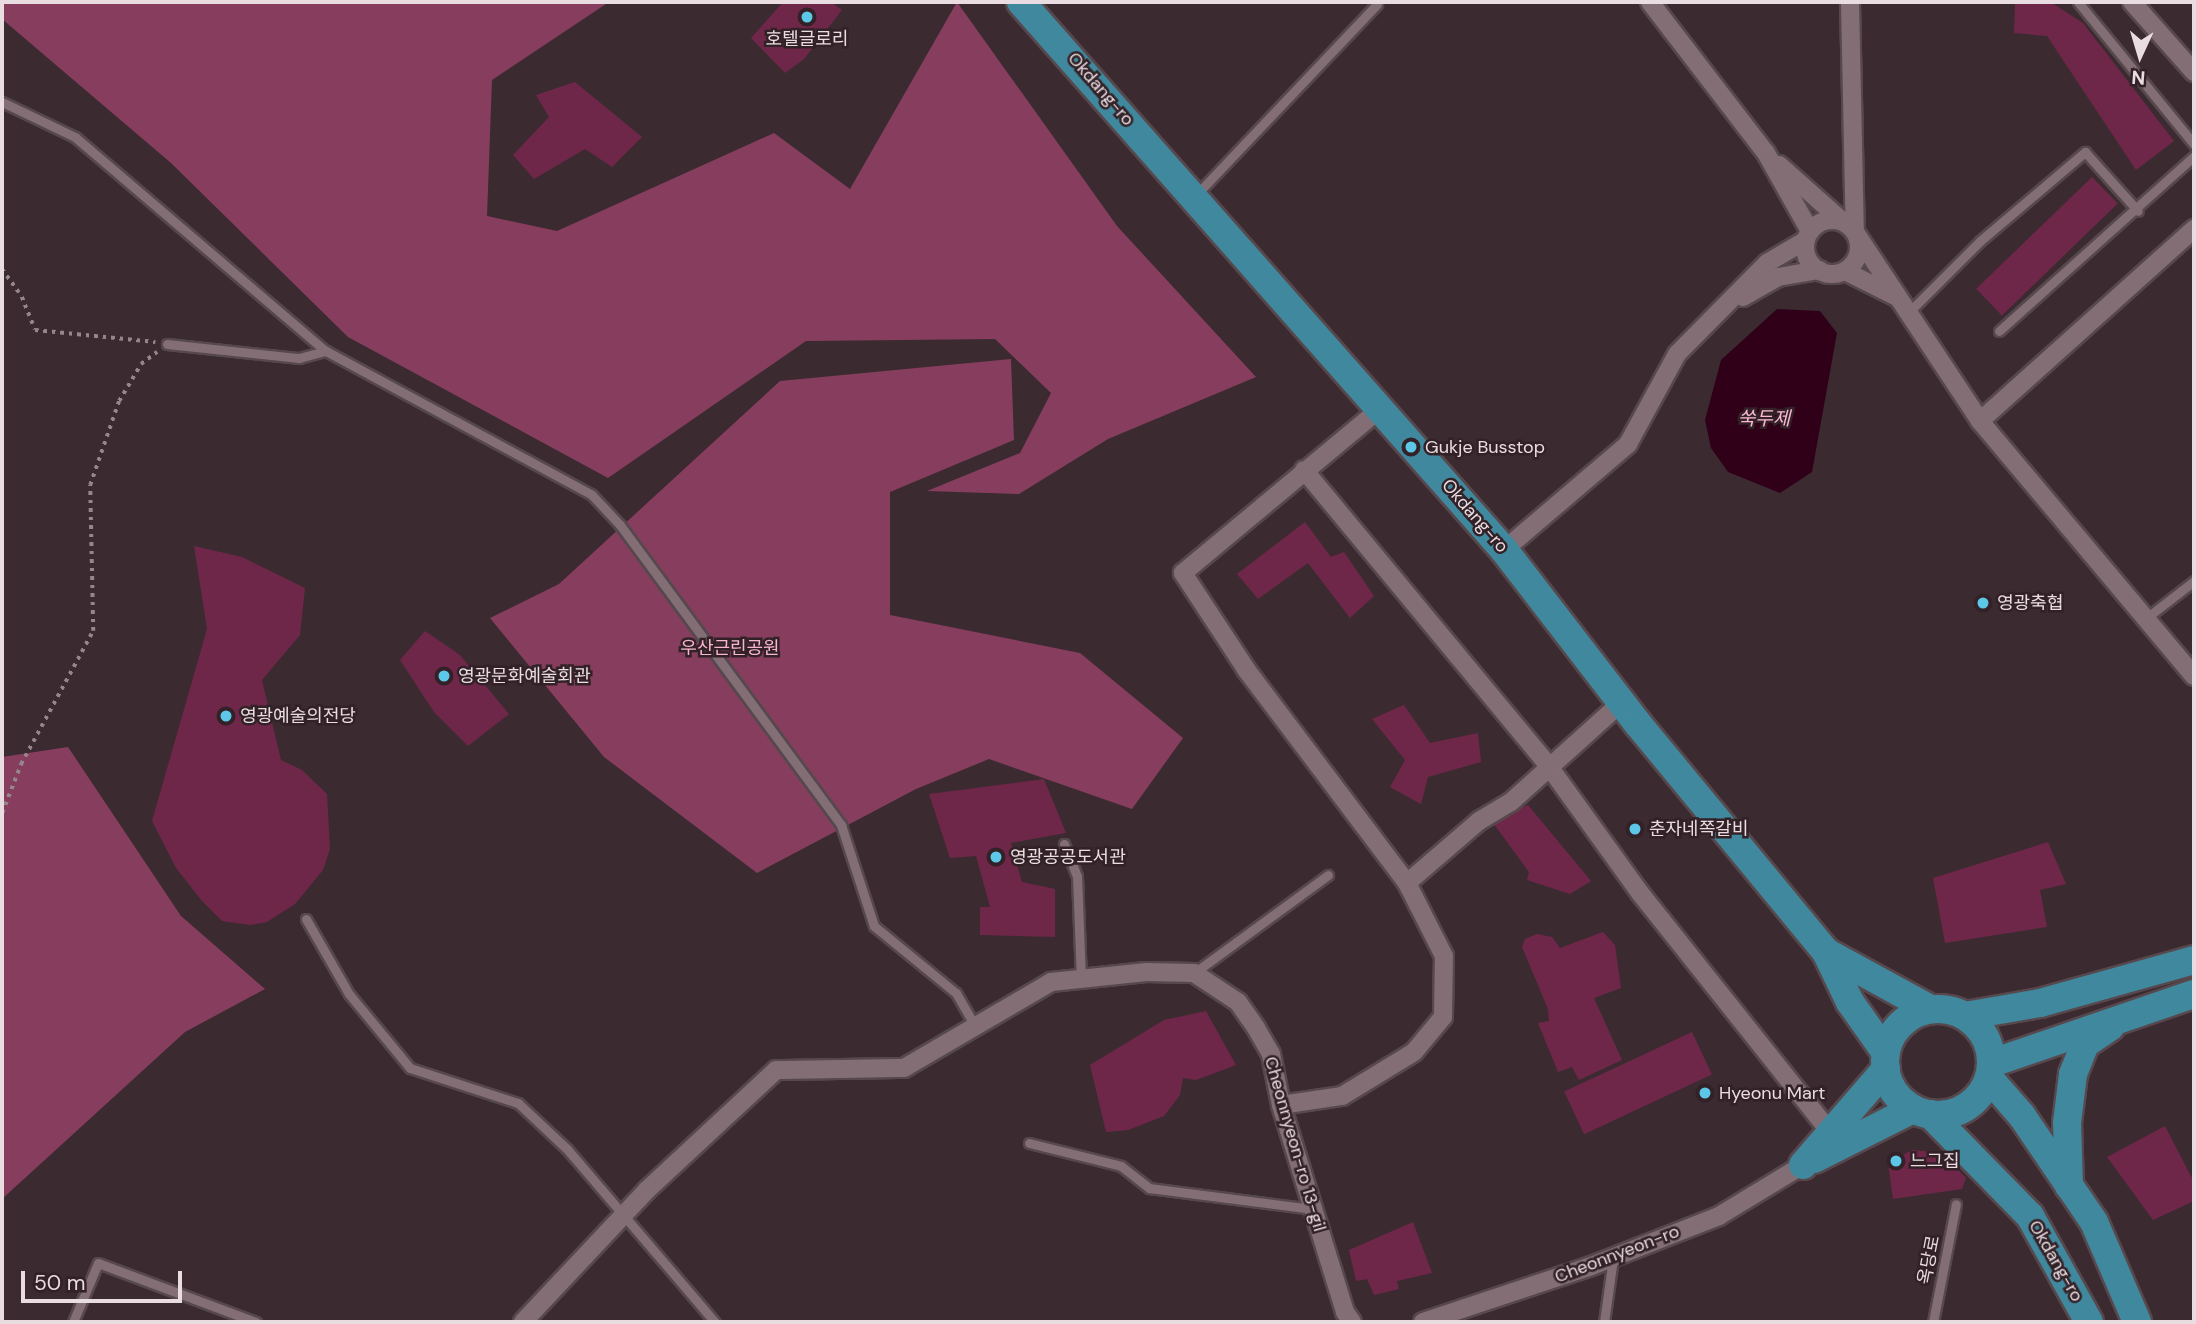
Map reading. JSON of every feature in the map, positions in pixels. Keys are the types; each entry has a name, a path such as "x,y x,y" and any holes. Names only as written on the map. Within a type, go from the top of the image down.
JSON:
{"main road":[{"name":"Okdang-ro","path":"1021,2 1195,196 1504,550 1622,702 1826,951 1850,1002 1886,1061 1900,1099 1922,1111 2030,1216 2089,1322"},
{"path":"1826,951 1930,1009 1965,1016 2040,1003 2194,960"},
{"path":"1803,1165 1922,1111 1959,1111 1972,1102 1990,1070 2194,993"},
{"path":"1803,1165 1886,1061 1901,1024 1930,1009"},
{"path":"1965,1016 1985,1036 1990,1070 2094,1222 2137,1322"},
{"path":"2069,1186 2067,1123 2073,1074 2085,1044 2124,1018"}],"street":[{"path":"1650,2 1766,153 1808,236 1807,257 1819,270"},
{"path":"1845,271 1859,249 1849,227 1850,2"},
{"path":"2132,2 2194,72"},
{"path":"1766,153 1849,227 1908,307 1980,421 2194,676"},
{"path":"1504,550 1628,444 1677,354 1767,263 1808,236 1824,221 1849,227"},
{"path":"1980,421 2194,229"},
{"path":"1724,307 1779,277 1819,270 1845,271 1908,307"},
{"path":"1281,1105 1342,1096 1414,1052 1443,1017 1444,956 1407,883 1247,669 1182,573 1380,409"},
{"path":"1304,470 1548,765 1640,893 1830,1133"},
{"path":"1407,883 1479,821 1511,802 1548,765 1622,702"},
{"path":"523,1322 626,1217 647,1190 776,1070 904,1068 1051,982 1194,973"},
{"name":"Cheonnyeon-ro 13-gil","path":"1194,973 1238,1002 1271,1055 1281,1105 1345,1312 1352,1322"},
{"name":"Cheonnyeon-ro","path":"1423,1322 1613,1258 1719,1216 1803,1165"}],"lane":[{"path":"2078,2 2194,144"},
{"path":"1195,196 1377,4"},
{"path":"2,103 75,138 326,351 547,469 601,505 841,825 874,926 956,993 975,1026"},
{"path":"1908,307 1980,241 2085,152 2138,211"},
{"path":"1999,331 2138,211 2194,156"},
{"path":"167,344 299,358 326,351"},
{"path":"2145,619 2194,581"},
{"path":"1064,844 1077,876 1081,979"},
{"path":"1194,973 1328,875"},
{"path":"306,919 349,994 410,1068 518,1103 568,1149 715,1322"},
{"path":"1029,1143 1121,1166 1149,1188 1314,1209"},
{"name":"옥당로","path":"1933,1322 1956,1203"},
{"path":"1604,1322 1613,1258"},
{"path":"73,1322 98,1263 256,1322"}],"path":[{"path":"2,269 22,297 35,330 167,344"},
{"path":"2,813 21,764 93,631 90,485 119,401 141,364 167,344"}],"green space":[{"path":"2,2 609,2 492,80 487,216 557,231 774,133 850,189 957,2 1117,226 1256,377 1108,439 1019,494 927,491 1020,453 1051,393 995,339 806,341 608,478 348,337 171,163 2,19"},
{"name":"우산근린공원","path":"1011,359 1014,440 890,492 890,615 1080,653 1183,738 1132,809 989,759 916,789 757,873 604,757 490,618 559,584 780,381"},
{"path":"68,747 181,916 265,989 185,1032 2,1199 2,757"}],"water":[{"name":"쑥두제","path":"1777,309 1820,311 1837,333 1812,472 1780,493 1728,472 1711,448 1705,420 1721,360"}],"building":[{"path":"783,2 831,2 842,10 804,59 785,73 751,38"},
{"path":"2015,2 2052,3 2083,23 2174,141 2136,170 2047,36 2014,33"},
{"path":"575,82 642,137 612,167 585,149 534,179 513,155 549,117 536,95"},
{"path":"2092,177 2118,204 2002,315 1976,289"},
{"path":"1305,522 1331,557 1344,552 1374,596 1350,618 1308,563 1258,599 1237,574"},
{"name":"영광예술의전당","path":"194,546 242,557 305,588 300,635 262,680 281,760 302,770 327,794 330,849 323,870 295,904 267,922 250,925 222,921 202,901 176,868 152,821 207,629"},
{"name":"영광문화예술회관","path":"425,631 460,655 509,714 468,746 434,712 400,660"},
{"path":"1404,705 1430,743 1478,733 1481,762 1428,777 1421,804 1390,787 1405,760 1372,719"},
{"name":"영광공공도서관","path":"1044,779 1066,833 1011,843 1022,882 1055,889 1055,937 980,935 980,907 990,907 976,856 950,858 929,794"},
{"path":"1528,805 1591,881 1570,894 1527,880 1529,872 1491,820"},
{"path":"2048,842 2066,884 2040,890 2047,927 1945,943 1933,878"},
{"path":"1603,932 1615,945 1621,988 1594,998 1622,1060 1579,1080 1572,1067 1558,1072 1538,1023 1549,1021 1548,1009 1522,947 1525,939 1537,934 1552,937 1560,948"},
{"path":"1206,1011 1236,1065 1196,1080 1183,1078 1180,1095 1164,1116 1128,1130 1106,1132 1090,1065 1164,1020"},
{"path":"1692,1032 1712,1075 1584,1134 1564,1092"},
{"path":"2165,1126 2194,1182 2194,1201 2153,1220 2107,1157"},
{"path":"1912,1150 1942,1153 1966,1178 1962,1189 1893,1199 1888,1163"},
{"path":"1413,1222 1432,1273 1397,1281 1399,1289 1374,1295 1367,1279 1356,1281 1349,1250"}],"place":[{"name":"호텔글로리","path":"807,17"},
{"name":"Gukje Busstop","path":"1411,447"},
{"name":"영광축협","path":"1983,603"},
{"name":"영광문화예술회관","path":"444,676"},
{"name":"영광예술의전당","path":"226,716"},
{"name":"춘자네쪽갈비","path":"1635,829"},
{"name":"영광공공도서관","path":"996,857"},
{"name":"Hyeonu Mart","path":"1705,1093"},
{"name":"느그집","path":"1896,1161"}]}
